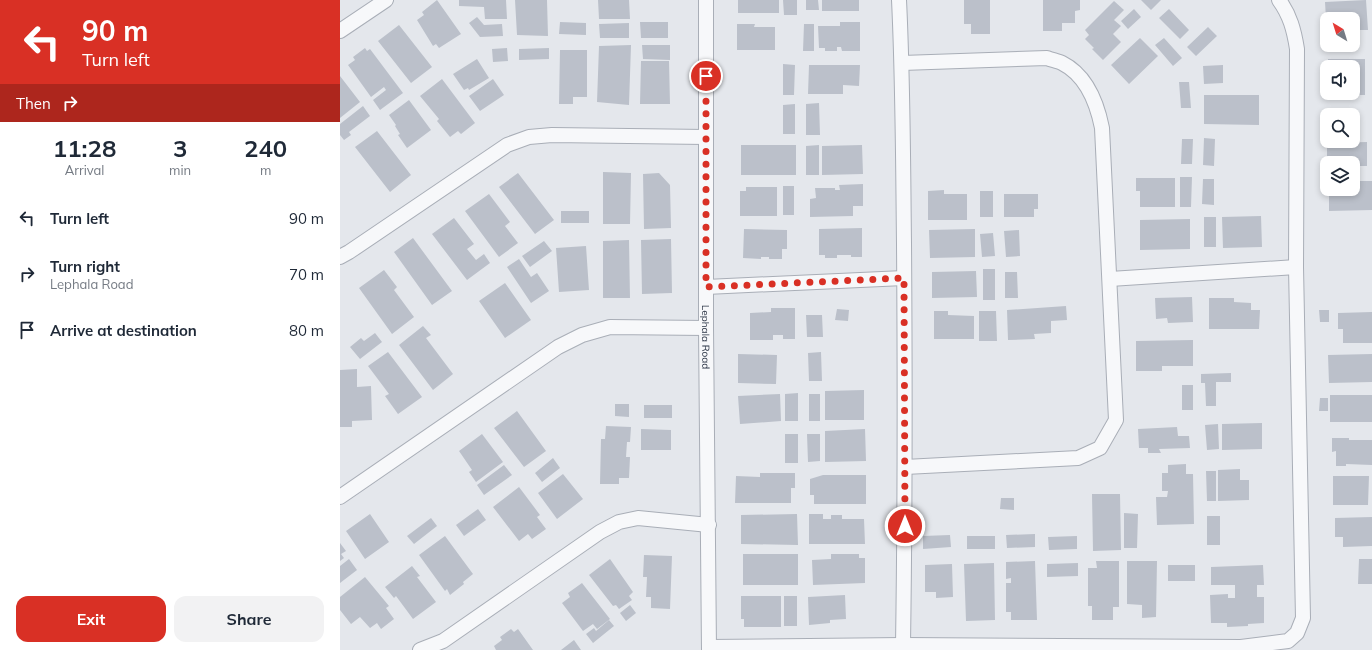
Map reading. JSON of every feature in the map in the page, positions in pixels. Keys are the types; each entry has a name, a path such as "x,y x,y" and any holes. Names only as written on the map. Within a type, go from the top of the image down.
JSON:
{"street":[{"path":"340,31 386,0"},
{"name":"Lephala Road","path":"706,0 706,328 709,649"},
{"path":"899,0 902,63 904,278 904,645"},
{"path":"709,649 904,645 1241,648 1288,641 1297,633 1303,618 1296,267 1297,49 1293,28 1286,10 1279,0"},
{"path":"902,63 1047,58 1062,63 1076,73 1090,90 1099,111 1102,128 1116,420 1100,448 1078,458 905,467"},
{"path":"340,257 507,145 529,137 706,137"},
{"path":"1110,279 1296,267"},
{"path":"706,287 904,278"},
{"path":"340,497 558,347 582,335 610,327 706,328"},
{"path":"420,650 443,641 600,532 619,522 638,518 709,525"}],"building":[{"path":"437,0 461,34 439,48 436,44 433,46 417,20 424,15 422,12"},
{"path":"459,0 506,0 507,19 485,19 484,7 459,6"},
{"path":"515,0 547,0 548,36 517,35"},
{"path":"598,0 629,0 630,19 599,19"},
{"path":"738,0 779,0 779,13 738,13"},
{"path":"783,0 797,0 797,15 784,15"},
{"path":"806,0 818,0 819,10 806,10"},
{"path":"822,0 859,0 859,11 822,11"},
{"path":"964,0 990,0 990,34 971,34 971,24 964,24"},
{"path":"1043,0 1080,0 1080,10 1075,11 1075,23 1062,23 1062,31 1043,31"},
{"path":"1141,0 1161,0 1151,10"},
{"path":"1366,0 1368,30 1360,30 1360,12 1326,12 1325,2"},
{"path":"1114,1 1124,10 1114,20 1121,26 1113,34 1121,42 1103,60 1085,39 1089,35 1085,30"},
{"path":"1134,9 1141,17 1128,29 1121,21"},
{"path":"1169,9 1189,30 1180,39 1159,18"},
{"path":"477,17 484,25 502,24 503,36 480,37 469,23"},
{"path":"560,22 586,23 586,35 559,34"},
{"path":"640,22 668,22 668,38 641,38"},
{"path":"840,22 860,22 860,51 842,51 841,47 837,47 837,51 825,51 825,48 819,48 818,26 840,26"},
{"path":"629,23 629,38 600,38 599,24"},
{"path":"737,24 755,24 754,27 775,27 775,50 737,50"},
{"path":"804,24 814,24 814,51 803,51"},
{"path":"399,25 432,67 411,83 378,41"},
{"path":"1208,27 1217,36 1196,56 1187,47"},
{"path":"1140,38 1158,56 1129,84 1111,65"},
{"path":"1164,38 1182,58 1173,66 1155,45"},
{"path":"631,45 629,105 597,102 599,46"},
{"path":"642,45 670,45 670,60 643,59"},
{"path":"365,48 367,51 370,49 403,93 380,110 373,100 386,90 384,87 371,97 348,65 355,60 353,57"},
{"path":"507,48 508,61 493,62 492,49"},
{"path":"549,48 549,59 519,60 519,49"},
{"path":"560,50 587,50 587,97 573,97 573,104 559,104"},
{"path":"477,59 489,78 469,90 468,88 464,90 453,74"},
{"path":"1365,59 1365,95 1360,95 1360,60 1328,60"},
{"path":"641,61 669,61 670,104 640,104"},
{"path":"783,64 795,65 794,95 783,95"},
{"path":"809,65 860,65 859,86 843,85 843,94 808,94"},
{"path":"1223,65 1223,83 1204,84 1203,66"},
{"path":"340,76 360,102 340,118"},
{"path":"442,79 475,123 461,134 458,131 450,137 437,121 439,119 420,96"},
{"path":"493,79 504,95 480,111 469,96"},
{"path":"1179,82 1189,82 1191,108 1181,108"},
{"path":"1204,95 1259,95 1259,125 1204,124"},
{"path":"409,100 431,130 407,148 398,135 400,134 395,126 396,125 389,115"},
{"path":"819,103 820,135 806,135 806,104"},
{"path":"795,104 795,134 783,134 783,105"},
{"path":"363,106 370,116 349,132 351,135 344,140 340,135 340,124"},
{"path":"377,131 411,175 390,192 355,147"},
{"path":"1204,138 1215,139 1214,166 1203,165"},
{"path":"1182,139 1193,139 1192,164 1181,164"},
{"path":"1360,142 1367,142 1367,166 1360,166 1360,156 1327,156 1327,148 1360,148"},
{"path":"741,145 796,145 796,175 741,175"},
{"path":"819,145 819,175 806,175 806,146"},
{"path":"862,145 863,174 822,175 822,146"},
{"path":"603,172 631,173 630,224 603,224"},
{"path":"518,173 554,220 535,234 499,187"},
{"path":"659,173 670,185 671,228 644,229 643,174"},
{"path":"1180,177 1192,177 1191,207 1180,207"},
{"path":"1136,178 1175,178 1175,207 1140,207 1140,191 1136,191"},
{"path":"1203,179 1214,179 1214,205 1202,204"},
{"path":"1360,181 1372,181 1372,210 1329,211 1329,196 1360,196"},
{"path":"863,184 863,206 853,206 853,216 810,217 810,199 816,198 815,188 835,188 835,190 840,190 839,185"},
{"path":"783,186 794,186 794,215 783,215"},
{"path":"746,187 777,187 777,216 740,216 740,191 746,191"},
{"path":"944,190 944,194 967,194 967,220 928,220 928,191"},
{"path":"980,191 993,191 993,217 980,217"},
{"path":"489,194 510,222 505,226 518,243 499,257 465,211"},
{"path":"1004,194 1038,194 1038,209 1034,209 1034,217 1004,217"},
{"path":"561,211 589,211 589,223 561,223"},
{"path":"1261,216 1262,247 1223,248 1222,217"},
{"path":"1204,217 1216,217 1216,247 1204,247"},
{"path":"454,218 474,244 467,249 476,260 484,254 490,263 467,280 432,234"},
{"path":"1190,219 1190,249 1140,250 1140,220"},
{"path":"862,228 862,257 837,255 837,258 825,258 825,255 819,255 819,229"},
{"path":"744,229 787,230 787,249 782,249 782,259 769,259 769,257 761,257 761,259 743,258"},
{"path":"975,229 975,257 930,258 929,230"},
{"path":"1019,230 1020,256 1006,257 1004,231"},
{"path":"993,233 995,256 982,257 980,234"},
{"path":"413,238 452,291 432,305 394,252"},
{"path":"671,239 672,293 642,294 641,240"},
{"path":"629,240 630,298 603,298 603,241"},
{"path":"544,241 552,251 530,267 522,256"},
{"path":"586,246 589,290 559,292 556,248"},
{"path":"519,259 531,277 537,273 549,291 531,303 507,267"},
{"path":"983,269 995,269 995,300 983,300"},
{"path":"384,270 397,287 394,290 414,317 392,334 359,288"},
{"path":"976,271 977,297 932,298 932,272"},
{"path":"1005,272 1017,272 1018,298 1005,298"},
{"path":"505,283 531,320 505,338 479,301"},
{"path":"1192,297 1193,322 1168,323 1167,318 1156,319 1155,298"},
{"path":"1209,298 1234,298 1234,302 1251,303 1251,310 1260,310 1259,329 1209,329"},
{"path":"1066,306 1067,320 1051,321 1051,333 1034,334 1035,339 1008,340 1007,310"},
{"path":"771,308 795,308 795,339 783,339 783,335 773,335 773,340 750,340 750,313 771,312"},
{"path":"837,309 849,310 848,321 835,320"},
{"path":"1319,310 1329,310 1329,322 1320,322"},
{"path":"934,311 948,311 948,315 974,316 974,339 934,339"},
{"path":"979,311 996,311 997,341 979,341"},
{"path":"1372,312 1372,343 1343,343 1343,329 1338,329 1338,313"},
{"path":"806,315 822,315 823,337 807,337"},
{"path":"423,326 431,335 426,338 453,374 433,390 399,345"},
{"path":"375,333 382,342 360,359 350,347 361,338 364,341"},
{"path":"1193,340 1193,366 1162,366 1162,371 1136,371 1136,341"},
{"path":"388,352 422,397 398,414 385,396 389,394 368,366"},
{"path":"821,352 822,381 809,381 808,353"},
{"path":"738,354 777,355 776,384 738,383"},
{"path":"1372,354 1372,382 1329,383 1328,355"},
{"path":"357,369 357,387 371,386 372,420 352,421 352,427 340,427 340,370"},
{"path":"1231,373 1231,382 1216,382 1216,406 1206,406 1205,383 1201,383 1201,374"},
{"path":"1182,385 1193,385 1193,410 1182,410"},
{"path":"864,390 864,420 825,420 825,391"},
{"path":"798,393 798,421 785,421 785,394"},
{"path":"780,394 781,421 740,424 738,396"},
{"path":"809,394 820,394 820,421 809,421"},
{"path":"1330,395 1372,395 1372,422 1330,422"},
{"path":"1320,398 1328,398 1328,411 1319,411"},
{"path":"615,404 629,404 629,417 615,416"},
{"path":"644,405 672,405 672,418 644,418"},
{"path":"517,411 546,451 524,467 494,428"},
{"path":"1262,423 1262,449 1222,450 1222,424"},
{"path":"1218,424 1219,449 1207,450 1205,425"},
{"path":"606,426 631,427 630,442 627,442 626,457 630,457 629,478 619,478 619,484 600,484 601,439 605,439"},
{"path":"1177,427 1178,436 1189,436 1190,448 1159,449 1161,453 1148,453 1148,448 1139,448 1138,429"},
{"path":"641,429 671,430 671,450 641,450"},
{"path":"865,429 866,461 825,462 825,431"},
{"path":"482,434 503,462 476,482 469,472 472,470 459,451"},
{"path":"785,434 798,434 798,463 785,463"},
{"path":"807,434 820,434 820,461 808,462"},
{"path":"1332,438 1372,440 1372,465 1346,464 1346,466 1336,466 1336,451 1332,452"},
{"path":"553,458 560,468 542,482 535,473"},
{"path":"1186,464 1186,474 1193,474 1194,524 1157,525 1156,497 1167,497 1168,491 1162,491 1162,473 1168,473 1168,465"},
{"path":"504,465 512,475 484,495 477,485"},
{"path":"1240,469 1240,480 1249,480 1249,500 1218,501 1218,470"},
{"path":"1206,471 1216,471 1216,501 1207,501"},
{"path":"760,473 795,473 795,488 791,488 791,503 735,503 736,476 760,477"},
{"path":"563,474 583,499 557,519 538,493"},
{"path":"823,475 866,475 866,504 814,504 814,495 810,495 810,479"},
{"path":"1333,476 1369,476 1368,505 1333,505"},
{"path":"519,487 540,515 537,517 546,529 532,539 528,534 519,541 493,507"},
{"path":"1092,494 1120,494 1121,550 1093,551"},
{"path":"1001,498 1014,498 1014,510 1000,509"},
{"path":"478,509 486,520 464,536 456,525"},
{"path":"1124,513 1138,514 1137,548 1124,548"},
{"path":"370,514 389,542 365,559 346,531"},
{"path":"797,514 798,545 741,544 741,515"},
{"path":"809,514 823,514 823,519 831,519 831,515 842,515 842,519 864,519 865,544 809,544"},
{"path":"1207,516 1220,516 1220,545 1207,545"},
{"path":"1372,517 1372,546 1343,547 1343,537 1335,537 1335,518"},
{"path":"431,518 437,526 414,544 407,536"},
{"path":"1035,534 1035,547 1007,548 1006,535"},
{"path":"950,535 951,547 923,549 923,536"},
{"path":"445,536 473,574 463,582 464,584 450,595 447,589 445,591 419,555"},
{"path":"967,536 995,536 995,549 967,549"},
{"path":"1077,536 1077,549 1049,550 1048,537"},
{"path":"340,543 346,551 341,554 344,558 340,561"},
{"path":"743,554 798,554 798,585 743,585"},
{"path":"831,554 859,554 859,558 865,558 865,583 813,585 812,560 831,559"},
{"path":"644,555 672,556 670,609 651,608 651,597 646,597 647,577 643,577"},
{"path":"349,559 357,570 340,583 340,566"},
{"path":"610,559 633,592 629,596 632,600 619,609 616,605 613,606 589,575"},
{"path":"1359,559 1372,559 1372,584 1358,584"},
{"path":"1035,561 1037,620 1011,620 1011,612 1006,612 1006,583 1011,583 1011,578 1006,579 1006,562"},
{"path":"1096,561 1119,561 1119,607 1113,607 1113,620 1092,620 1092,606 1088,606 1088,568 1097,568"},
{"path":"1127,561 1157,561 1156,617 1142,618 1142,605 1127,604"},
{"path":"994,563 995,620 966,621 964,564"},
{"path":"1078,563 1078,576 1047,577 1047,564"},
{"path":"952,564 953,597 936,598 936,592 925,592 925,565"},
{"path":"1168,565 1195,565 1195,581 1168,581"},
{"path":"1263,565 1264,585 1257,585 1257,597 1264,597 1264,623 1248,624 1248,626 1227,627 1227,623 1211,623 1210,595 1228,594 1228,598 1235,598 1235,585 1211,585 1211,567"},
{"path":"412,566 420,576 417,577 436,602 413,619 396,596 394,598 385,587"},
{"path":"365,577 389,606 386,608 394,619 381,629 377,623 370,628 360,617 351,624 340,610 340,597"},
{"path":"582,583 610,619 597,629 593,624 583,631 562,603 570,597 568,593"},
{"path":"845,595 846,619 830,620 830,623 809,625 808,597"},
{"path":"741,596 781,596 781,627 744,627 744,619 741,619"},
{"path":"784,596 797,596 797,626 784,626"},
{"path":"630,605 636,613 626,621 620,613"},
{"path":"609,620 614,626 593,643 586,634 594,628 596,631"},
{"path":"511,629 514,632 518,629 533,650 496,650 494,646 502,640 500,637"},
{"path":"574,640 581,650 561,650"}],"route":[{"path":"706,76 706,287 904,278 905,526"}]}
